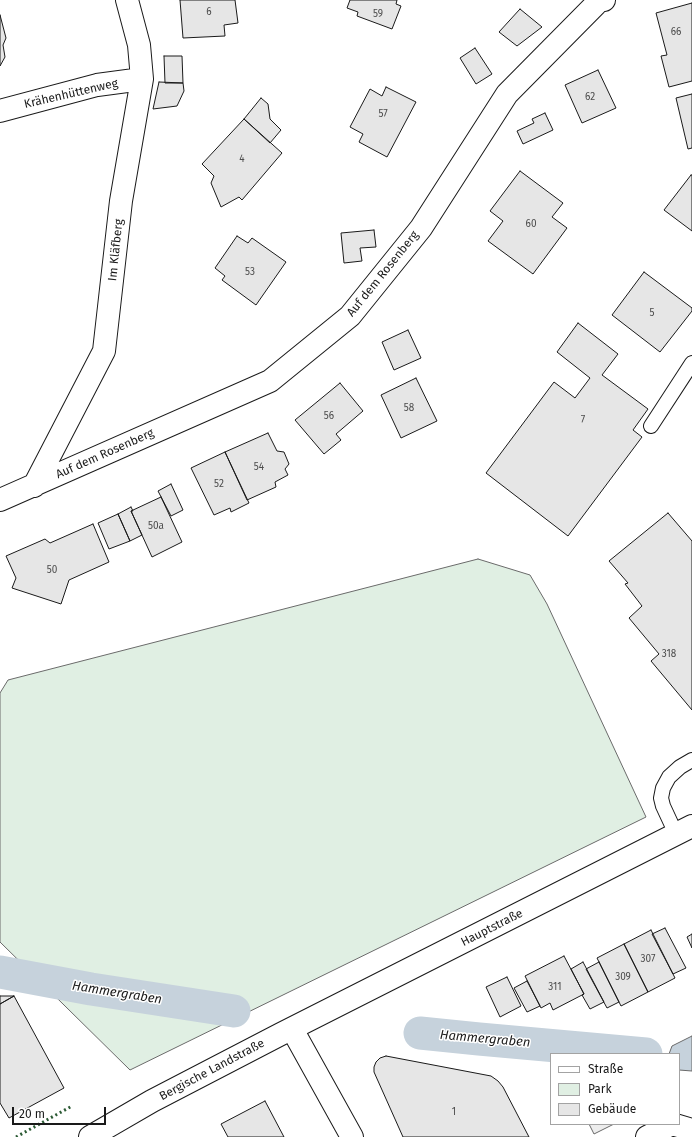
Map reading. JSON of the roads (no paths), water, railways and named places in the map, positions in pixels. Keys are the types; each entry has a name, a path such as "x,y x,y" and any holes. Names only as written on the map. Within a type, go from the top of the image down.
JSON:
{"street":[{"name":"Im Kläfberg","path":"34,486 104,351 121,201 142,79 139,45 127,0"},
{"name":"Auf dem Rosenberg","path":"0,500 270,381 350,316 421,228 506,94 599,1 604,0"},
{"name":"Krähenhüttenweg","path":"0,111 97,85 142,79"},
{"name":"Hauptstraße","path":"292,1029 684,830"},
{"name":"Bergische Landstraße","path":"90,1137 152,1101 292,1029"},
{"path":"292,1029 352,1137"},
{"path":"647,1137 670,1125"},
{"path":"675,1125 692,1130"}],"lane":[{"path":"651,426 692,363"},
{"path":"684,830 663,806 661,798 662,788 669,777 680,767 692,760"}],"waterway":[{"name":"Hammergraben","path":"0,972 91,989 234,1011"},
{"name":"Hammergraben","path":"420,1033 635,1053"}]}
